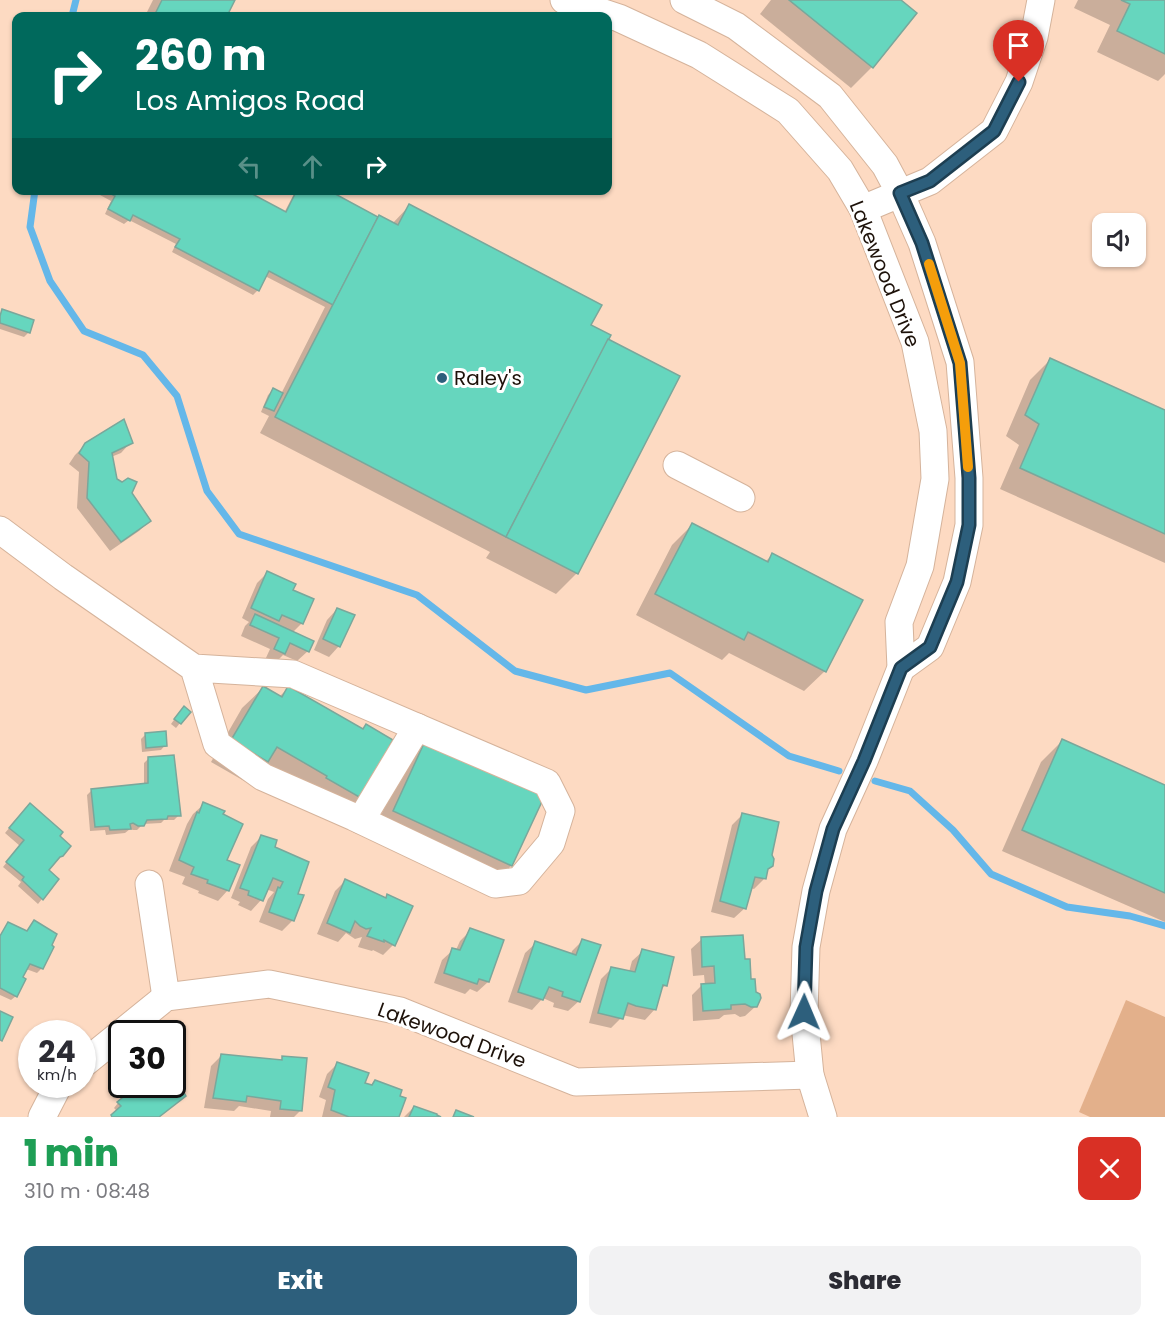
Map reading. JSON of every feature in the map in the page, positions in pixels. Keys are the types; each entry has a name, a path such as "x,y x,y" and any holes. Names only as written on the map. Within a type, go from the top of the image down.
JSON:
{"street":[{"name":"Lakewood Drive","path":"564,0 601,12"},
{"name":"Lakewood Drive","path":"684,0 736,26 830,96 885,165 922,243 960,363 969,478 969,525 957,582 930,647 901,668"},
{"path":"863,210 930,181 994,131 1019,82 1034,38 1041,0"},
{"name":"Lakewood Drive","path":"612,16 699,55 788,111 840,170 863,210 915,342 933,431 935,479 920,566 899,622 901,668 864,761 833,829 816,891 806,947 804,1012 810,1075 823,1117"},
{"path":"677,465 741,498"},
{"path":"0,530 63,578 194,668 293,674 547,783 561,811 551,843 519,881 495,884 361,820 263,777 217,744 194,668"},
{"path":"361,820 417,727"},
{"path":"96,1054 166,997 148,884"},
{"name":"Lakewood Drive","path":"166,997 269,984 400,1011 576,1082 810,1075"},
{"path":"42,1117 52,1098"}],"shaded area":[{"path":"1126,1000 1165,1017 1165,1117 1090,1117 1079,1112"}],"building":[{"path":"162,0 235,0 229,12 156,12"},
{"path":"789,0 901,0 917,13 873,68"},
{"path":"1121,0 1165,0 1165,54 1117,31 1130,4"},
{"path":"113,195 254,195 286,212 294,195 337,195 378,217 333,305 269,271 259,291 175,247 180,239 133,215 130,221 108,209 115,196"},
{"name":"Raley's","path":"409,204 602,305 591,325 611,335 506,537 275,417 379,215 398,225"},
{"path":"2,309 34,320 30,333 0,323"},
{"path":"608,339 680,376 578,574 506,537"},
{"path":"1050,358 1165,410 1165,534 1020,468 1039,424 1025,415"},
{"path":"273,388 283,393 274,411 264,407"},
{"path":"124,419 133,443 112,453 117,479 122,482 128,478 137,482 132,493 151,521 121,542 87,498 89,462 79,453 85,443"},
{"path":"692,523 768,562 772,553 863,600 826,672 748,632 744,640 655,594"},
{"path":"267,571 296,584 293,590 314,599 303,624 282,615 279,621 251,608"},
{"path":"337,608 355,615 340,647 323,639"},
{"path":"255,614 314,641 309,652 290,643 285,654 274,649 279,638 250,625"},
{"path":"263,686 282,697 288,686 363,729 366,724 393,740 390,745 395,748 361,798 277,747 268,762 231,740"},
{"path":"184,706 191,712 181,724 174,719"},
{"path":"166,731 167,746 146,748 145,733"},
{"path":"426,739 545,795 512,866 393,811"},
{"path":"1062,739 1165,785 1165,893 1022,830"},
{"path":"174,755 181,816 147,820 144,826 133,823 130,824 131,829 110,830 109,826 95,827 91,789 148,783 148,757"},
{"path":"203,802 225,811 223,814 243,824 227,860 240,865 229,891 191,874 194,867 179,860"},
{"path":"30,803 63,832 60,836 71,846 49,870 59,879 43,900 22,880 24,877 6,862 24,840 9,828"},
{"path":"742,813 779,822 772,855 773,866 768,869 766,879 755,877 746,909 720,901"},
{"path":"261,835 277,840 275,847 309,862 298,894 304,895 294,921 269,912 278,887 280,888 283,882 273,878 263,901 248,895 249,891 240,888"},
{"path":"345,879 386,898 387,894 413,906 395,946 384,940 384,942 367,936 371,928 366,929 355,921 350,933 327,923"},
{"path":"34,920 57,934 52,945 54,947 43,969 30,964 17,997 0,988 0,936 8,922 27,931"},
{"path":"470,928 504,940 489,982 479,979 477,984 444,973 452,948 460,950"},
{"path":"743,935 745,959 750,959 751,979 755,979 756,992 761,998 757,1007 745,1004 731,1005 731,1009 703,1011 701,984 715,983 714,966 702,967 701,937"},
{"path":"582,939 601,945 580,1002 562,996 563,992 549,987 543,1000 518,992 535,941 576,955"},
{"path":"642,949 674,957 667,986 663,985 656,1010 628,1003 623,1019 598,1013 611,967 635,972"},
{"path":"0,1011 13,1017 2,1041 0,1040"},
{"path":"221,1054 282,1060 282,1056 307,1058 302,1111 280,1109 281,1101 247,1096 246,1102 213,1098"},
{"path":"337,1062 369,1073 365,1083 372,1085 375,1080 402,1090 400,1096 406,1098 399,1117 349,1117 331,1110 335,1090 328,1087"},
{"path":"122,1098 183,1098 159,1117 112,1117 111,1115 121,1106 117,1102"},
{"path":"414,1106 437,1114 441,1117 409,1117"},
{"path":"456,1110 474,1117 453,1117"}],"waterway":[{"path":"73,12 76,0"},
{"path":"34,195 30,227 50,281 84,331 143,355 177,396 207,491 239,534 417,595 515,671 586,690 670,673 789,756 839,771"},
{"path":"875,781 910,791 953,830 991,874 1067,907 1130,916 1165,926"}],"slow traffic":[{"path":"929,264 960,363 968,467"}],"place":[{"name":"Raley's","path":"442,378"}],"route":[{"path":"804,1012 806,947 816,891 833,829 864,761 901,668 930,647 957,582 969,525 969,478 960,363 922,243 900,193 930,181 994,131 1019,82"}]}
